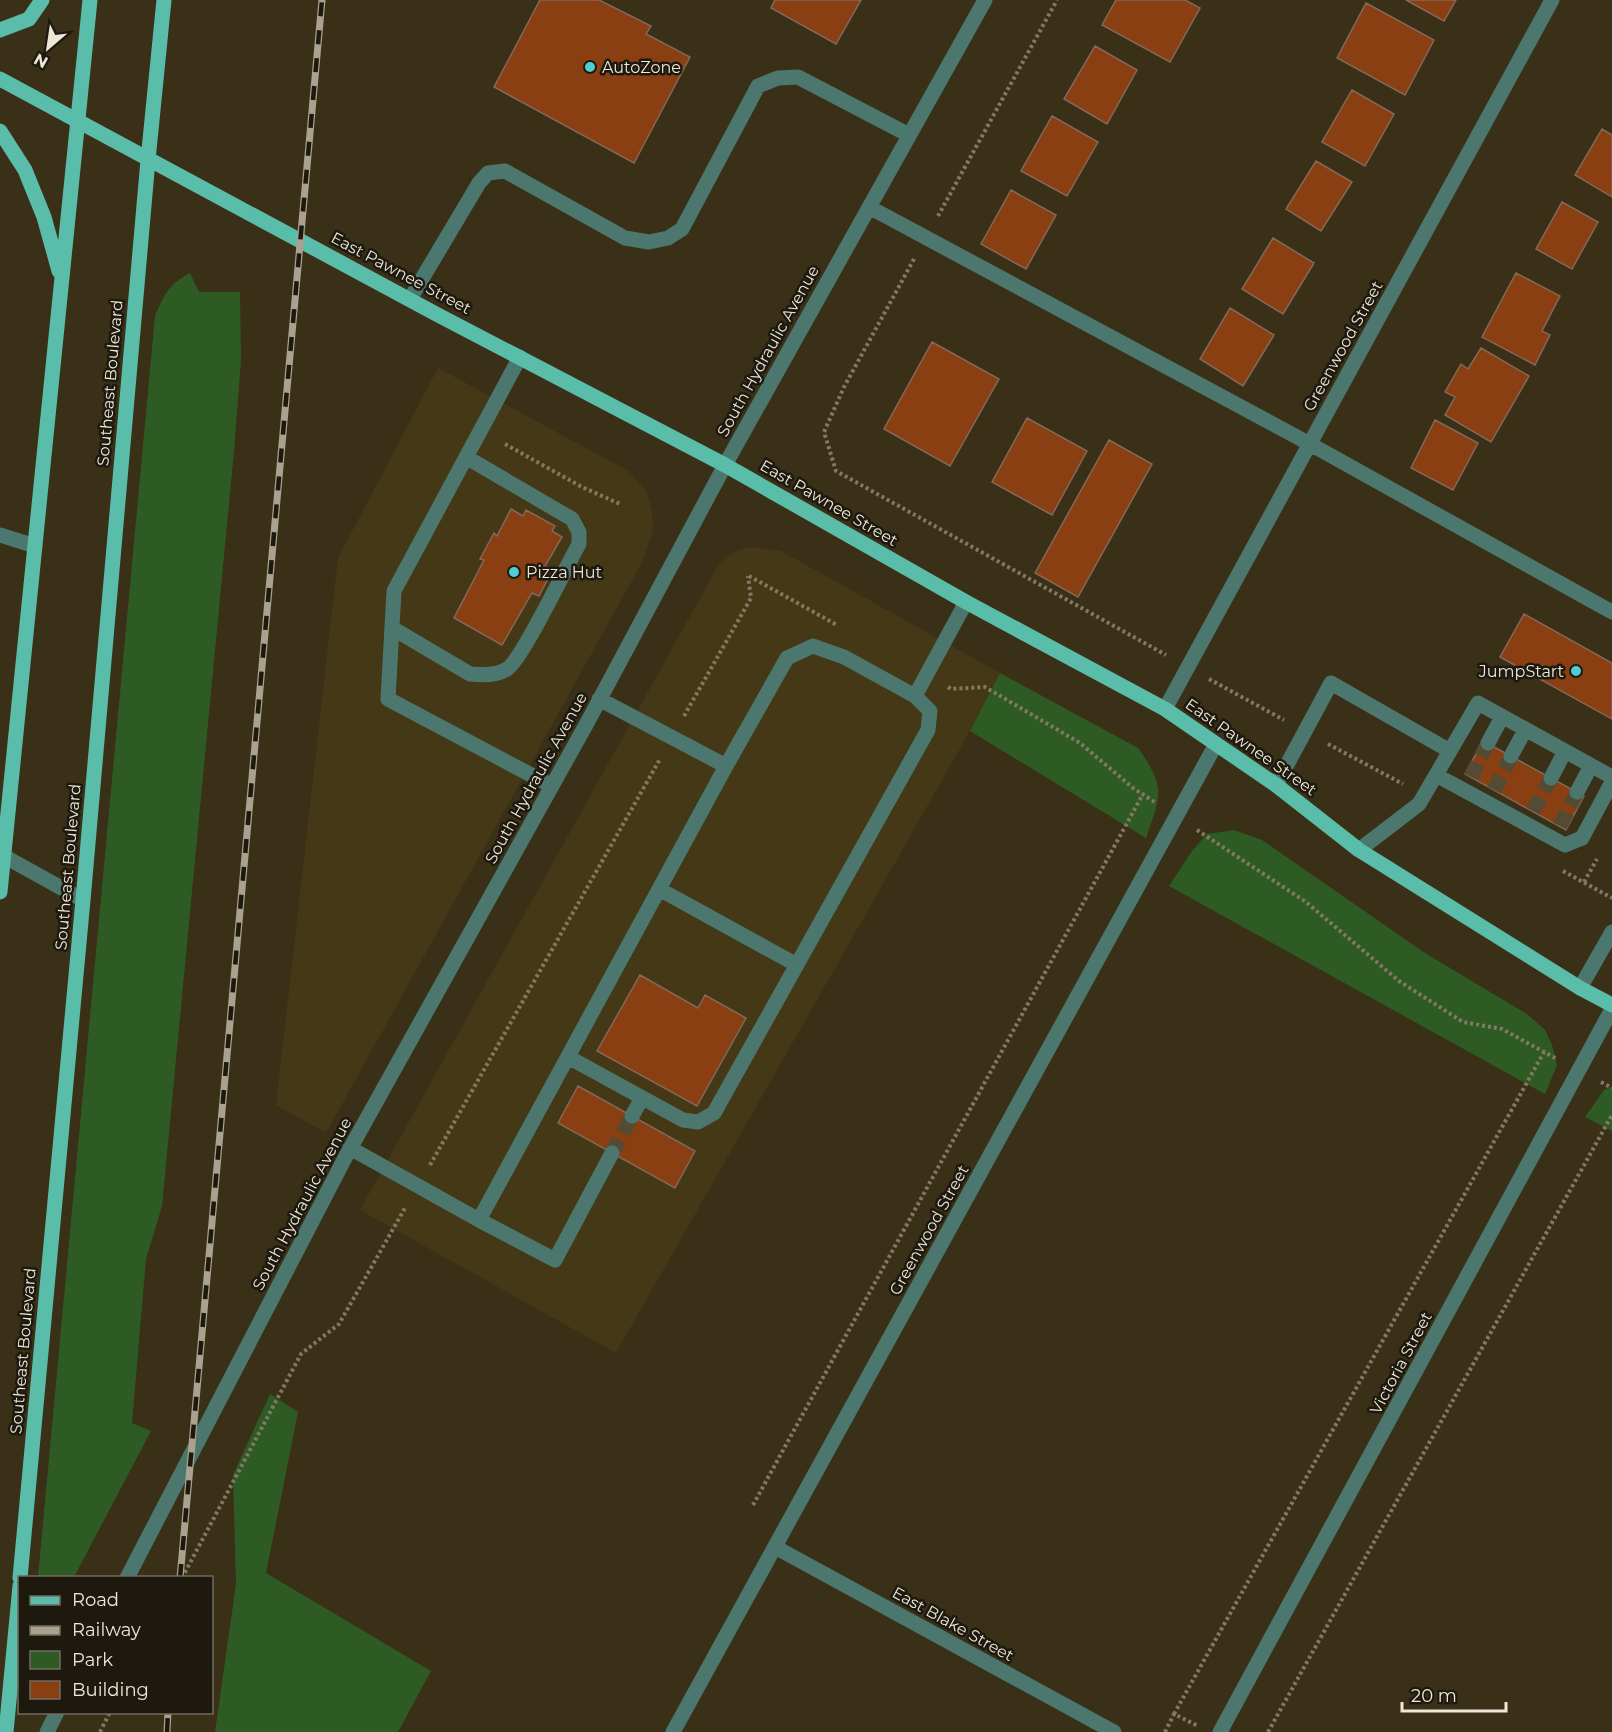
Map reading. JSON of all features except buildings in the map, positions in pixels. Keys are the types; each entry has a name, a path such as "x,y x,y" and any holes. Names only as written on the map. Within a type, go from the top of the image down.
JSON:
{"main road":[{"path":"0,30 29,19 42,0"},
{"path":"0,892 2,854 90,0"},
{"name":"Southeast Boulevard","path":"20,1576 164,0"},
{"name":"East Pawnee Street","path":"0,79 78,123 725,465 966,602 1165,709 1276,784 1359,850 1612,1007"},
{"path":"0,131 25,170 44,217 62,280"},
{"path":"6,1732 18,1607"}],"street":[{"name":"South Hydraulic Avenue","path":"128,1576 350,1148 552,786 725,465 985,0"},
{"name":"Greenwood Street","path":"1165,709 1552,0"},
{"path":"410,299 479,183 488,173 505,171 625,238 649,242 668,237 682,229 758,86 778,78 798,77 909,135"},
{"path":"869,207 1310,444 1612,612"},
{"path":"520,357 394,591 388,699 552,786"},
{"path":"392,628 470,674 485,675 507,669 521,652 579,544 579,532 572,519 466,457"},
{"path":"0,535 35,546"},
{"path":"915,696 966,602"},
{"path":"479,1220 726,766 787,658 813,646 844,657 915,696 930,711 928,730 714,1113 698,1122 683,1120 568,1057"},
{"path":"1276,784 1331,683 1450,751"},
{"path":"599,699 726,766"},
{"path":"1359,850 1419,804 1478,703 1612,777"},
{"path":"1488,743 1502,717"},
{"path":"1511,756 1525,730"},
{"name":"Greenwood Street","path":"673,1732 1216,744"},
{"path":"1551,778 1565,751"},
{"path":"1577,792 1591,766"},
{"path":"1436,776 1467,784 1490,796 1556,832 1566,845 1582,837 1612,782"},
{"path":"2,854 83,900"},
{"path":"659,889 797,964"},
{"path":"1580,988 1612,932"},
{"name":"Victoria Street","path":"1220,1732 1612,1007"},
{"path":"632,1116 642,1098"},
{"path":"350,1148 555,1260 612,1153"},
{"name":"East Blake Street","path":"775,1547 1114,1732"},
{"path":"47,1732 56,1714"}],"path":[{"path":"505,444 582,487 620,504"},
{"path":"183,1576 301,1354 339,1324 672,738 751,598 748,576"},
{"path":"753,1505 1143,794"},
{"path":"1165,1732 1544,1052"},
{"path":"1268,1732 1612,1115"},
{"path":"100,1732 109,1714"},
{"path":"1174,1714 1200,1727"}],"shaded area":[{"path":"438,368 627,470 645,489 652,510 653,531 643,560 629,586 326,1133 276,1105 338,558"},
{"path":"750,547 781,551 1000,673 970,731 616,1353 360,1210 719,564 736,551"}],"green space":[{"path":"190,273 199,292 240,292 241,361 162,1206 146,1259 132,1423 151,1431 75,1576 38,1576 155,316 161,302 177,281"},
{"path":"1000,673 1138,748 1153,772 1158,792 1155,811 1146,838 970,731"},
{"path":"1234,830 1262,840 1425,953 1527,1014 1545,1030 1557,1065 1545,1094 1169,886 1192,851 1207,834"},
{"path":"1612,1086 1612,1131 1585,1117 1604,1090"},
{"path":"270,1394 298,1412 266,1573 431,1671 398,1732 215,1732 236,1584 233,1475"}],"tunnel":[{"path":"1471,777 1488,743"},
{"path":"1494,790 1511,756"},
{"path":"1533,811 1551,778"},
{"path":"1560,826 1577,792"},
{"path":"612,1153 632,1116"}],"railway":[{"path":"180,1576 322,0"},
{"path":"167,1732 168,1714"}],"place":[{"name":"AutoZone","path":"590,67"},
{"name":"Pizza Hut","path":"514,572"},
{"name":"JumpStart","path":"1576,671"}]}
